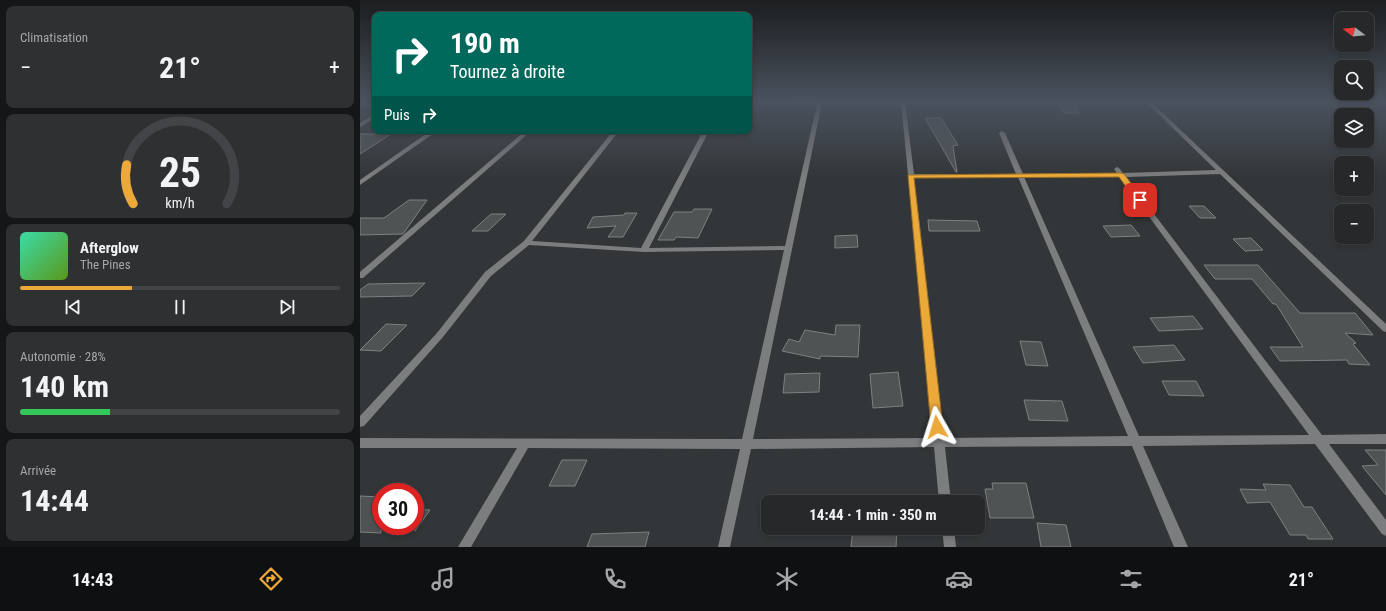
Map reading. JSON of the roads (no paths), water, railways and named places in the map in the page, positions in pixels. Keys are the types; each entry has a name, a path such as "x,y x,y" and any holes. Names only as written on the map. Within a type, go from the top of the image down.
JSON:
{"street":[{"path":"724,547 815,127"},
{"path":"905,127 944,495"},
{"path":"1173,127 1386,329"},
{"path":"1002,133 1181,547"},
{"path":"360,183 430,134"},
{"path":"360,276 525,134"},
{"path":"360,422 440,335 488,274 527,242 614,134"},
{"path":"644,250 704,134"},
{"path":"910,176 1021,176 1119,172 1222,172"},
{"path":"1119,172 1386,530"},
{"path":"527,242 644,250 789,248"},
{"path":"360,443 746,444 1386,439"},
{"path":"464,547 526,444"},
{"path":"949,535 950,547"}]}
